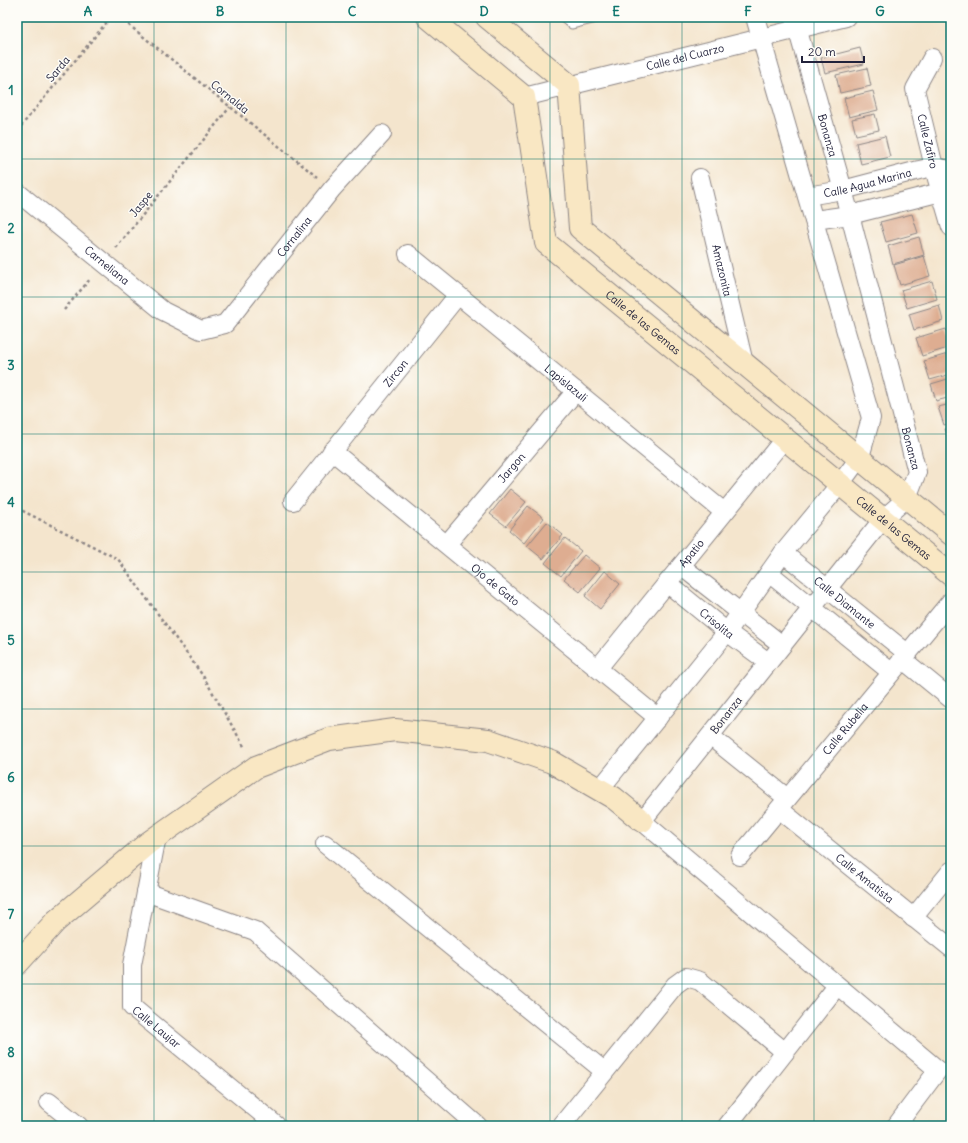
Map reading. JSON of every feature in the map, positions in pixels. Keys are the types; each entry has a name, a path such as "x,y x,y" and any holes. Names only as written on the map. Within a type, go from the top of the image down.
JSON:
{"street":[{"path":"428,17 524,97"},
{"path":"487,17 569,85 580,228 860,457 951,534"},
{"path":"600,789 727,632 783,553 840,484 860,457 871,418 755,17"},
{"name":"Calle del Cuarzo","path":"524,97 762,39 796,24 846,17"},
{"name":"Bonanza","path":"642,821 883,519 907,498 917,472 850,215 796,24"},
{"name":"Calle Zafiro","path":"932,58 915,89 942,169 951,227"},
{"name":"Calle de las Gemas","path":"524,97 546,243 951,575"},
{"name":"Cornalina","path":"202,330 225,324 332,189 382,134"},
{"name":"Calle Agua Marina","path":"807,196 942,169"},
{"name":"Amazonita","path":"700,178 744,363"},
{"path":"814,220 850,215 946,187"},
{"name":"Carneliana","path":"17,192 163,311 202,330"},
{"name":"Lapislazuli","path":"408,254 724,512"},
{"name":"Zircon","path":"292,501 458,295"},
{"name":"Jargon","path":"447,544 576,391"},
{"name":"Apatio","path":"598,668 785,438"},
{"name":"Ojo de Gato","path":"332,451 658,718"},
{"name":"Calle Diamante","path":"783,553 827,589 900,661"},
{"name":"Crisolita","path":"681,566 782,644"},
{"name":"Calle Diamante","path":"769,574 811,608 900,661 951,699"},
{"name":"Crisolita","path":"667,583 727,632 768,662"},
{"name":"Calle Rubelia","path":"740,856 951,601"},
{"path":"17,964 56,921 157,836 256,767 329,739 395,730 488,740 552,762 614,798 938,1070 896,1126"},
{"name":"Calle Amatista","path":"710,736 913,918 951,948"},
{"name":"Calle Laujar","path":"157,836 132,965 132,1007 277,1126"},
{"path":"325,844 604,1072"},
{"path":"913,918 951,871"},
{"path":"146,892 255,931 478,1126"},
{"path":"561,1126 675,985 686,977 700,981 785,1052"},
{"path":"727,1126 837,986"},
{"path":"50,1102 79,1126"}],"lane":[{"path":"564,17 572,24 601,17"}],"path":[{"name":"Sarda","path":"17,131 111,17"},
{"name":"Cornalda","path":"119,17 332,189"},
{"name":"Jaspe","path":"64,310 230,107"},
{"path":"17,508 118,559 203,676 256,767"}],"building":[{"path":"860,48 864,64 825,73 821,58"},
{"path":"867,68 871,86 840,93 836,75"},
{"path":"873,91 878,110 849,117 844,98"},
{"path":"875,114 879,130 856,135 852,119"},
{"path":"885,136 890,157 861,164 856,143"},
{"path":"912,214 918,233 886,242 880,222"},
{"path":"919,237 924,255 893,264 888,246"},
{"path":"924,256 930,276 900,285 894,265"},
{"path":"932,281 937,299 907,308 901,290"},
{"path":"939,305 943,321 914,330 909,314"},
{"path":"946,329 951,347 922,356 916,338"},
{"path":"951,353 951,374 930,380 924,361"},
{"path":"951,378 951,397 936,401 931,384"},
{"path":"951,404 951,423 944,425 938,407"},
{"path":"951,428 951,447 945,429"},
{"path":"510,489 526,502 506,526 490,514"},
{"path":"528,506 544,518 524,543 509,530"},
{"path":"547,522 563,535 543,559 527,546"},
{"path":"565,538 581,551 561,576 545,563"},
{"path":"584,555 600,568 580,592 564,579"},
{"path":"605,571 620,584 600,609 585,596"}]}
